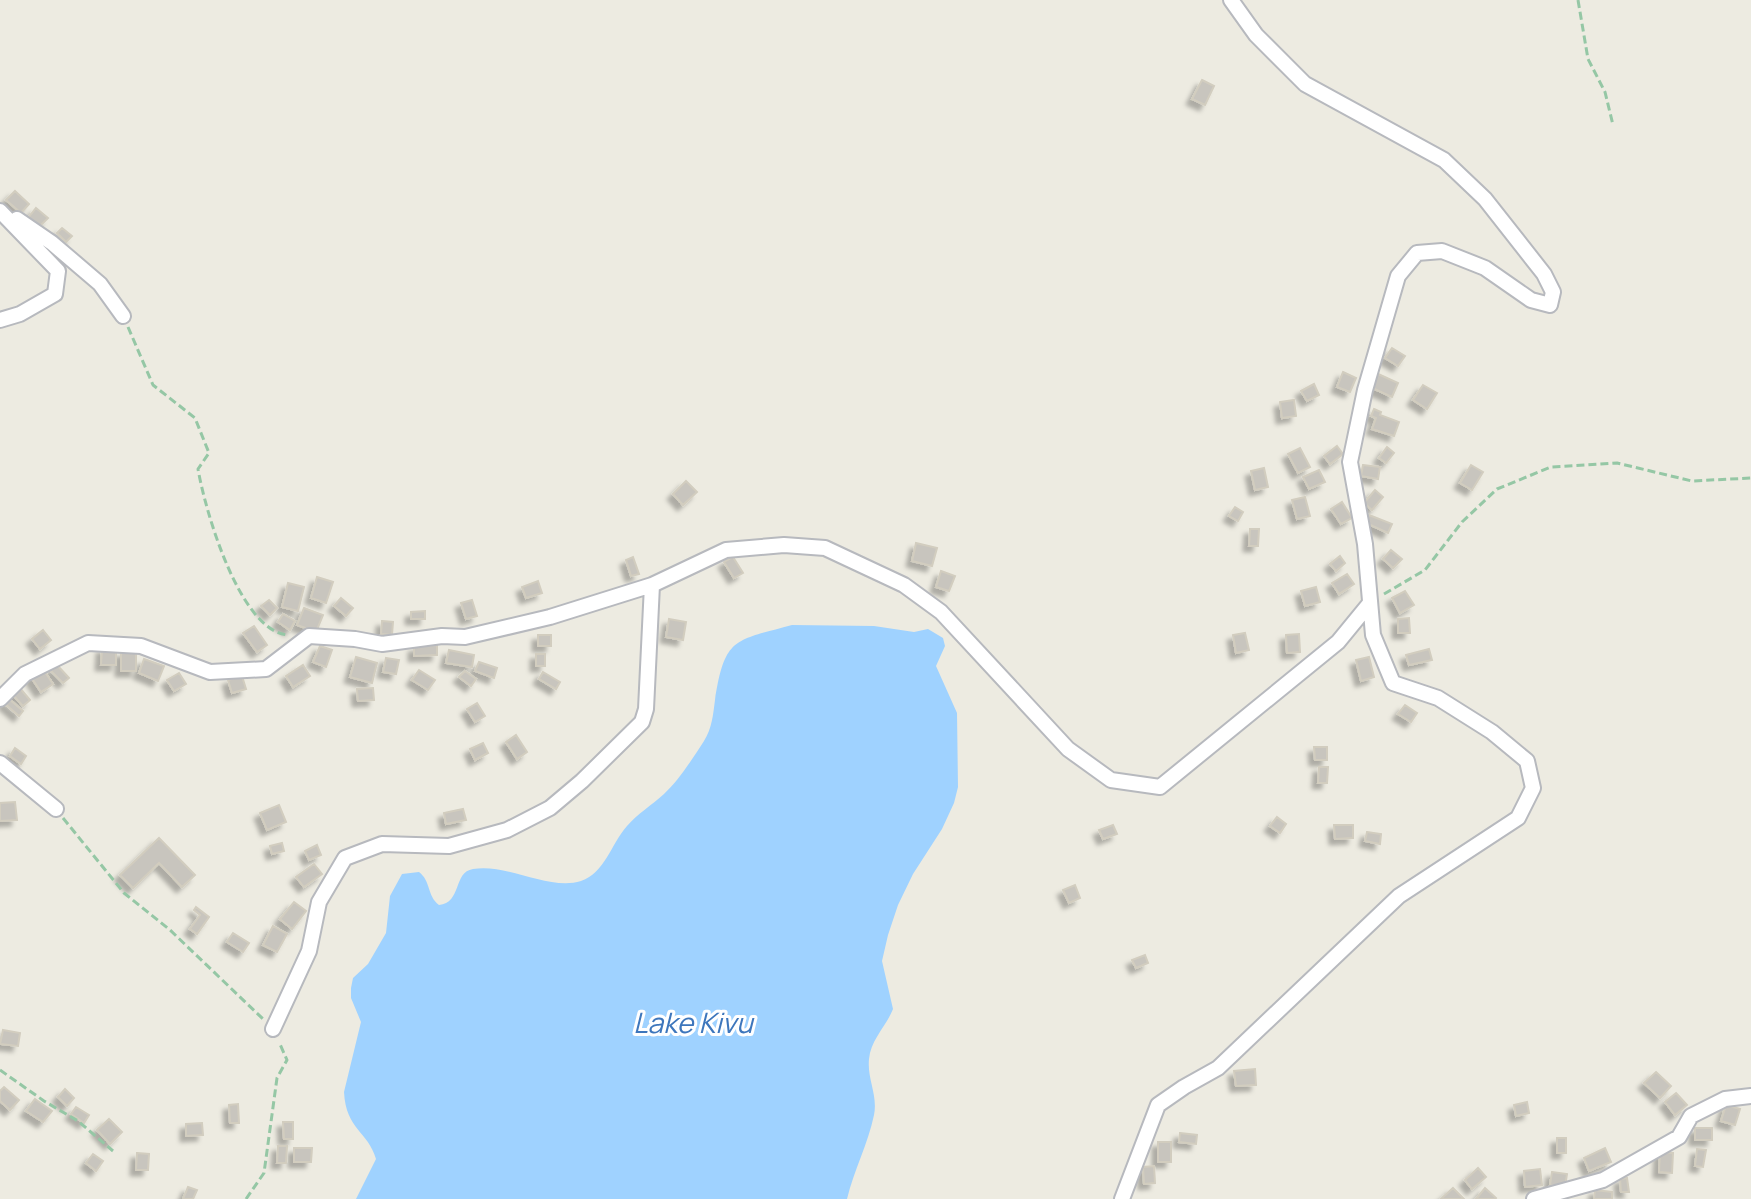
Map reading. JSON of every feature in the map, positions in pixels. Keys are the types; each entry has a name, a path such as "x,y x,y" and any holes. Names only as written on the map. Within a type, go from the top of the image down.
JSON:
{"street":[{"path":"1122,1199 1158,1105 1218,1068 1399,896 1518,818 1533,788 1527,761 1492,732 1438,698 1393,683 1373,635 1365,544 1350,462 1365,390 1398,276 1417,253 1442,251 1485,268 1531,300 1550,305 1553,292 1544,274 1485,199 1444,160 1305,84 1256,35 1231,0"},
{"path":"0,210 52,243 100,284 123,316"},
{"path":"0,210 58,271 55,294 20,314 0,320"},
{"path":"0,699 25,674 88,643 141,646 210,672 266,669 309,636 382,644 442,636 465,637 550,617 652,585 726,550 784,545 825,548 904,585 941,612 1068,749 1111,780 1160,787 1338,642 1370,603"},
{"path":"273,1029 309,951 319,902 345,858 382,844 449,846 507,830 553,805 642,722 646,709 652,585"},
{"path":"0,763 56,809"},
{"path":"1534,1199 1603,1180 1679,1137 1691,1116 1725,1099 1751,1096"}],"path":[{"path":"1578,0 1588,59 1605,92 1613,125"},
{"path":"123,316 153,385 195,418 209,453 198,469 203,499 223,557 252,611 279,634 309,636"},
{"path":"1370,603 1425,570 1462,522 1497,489 1551,467 1617,463 1692,481 1751,478"},
{"path":"56,809 124,893 210,967 273,1029 287,1060 277,1078 264,1173 246,1199"},
{"path":"0,1070 78,1121 113,1151"}],"water":[{"name":"Lake Kivu","path":"792,625 874,626 914,632 928,629 943,638 945,646 936,666 957,713 958,787 954,803 898,905 882,961 893,1009 870,1052 874,1115 847,1199 356,1199 376,1159 349,1115 344,1092 361,1022 351,998 351,988 353,978 368,964 386,933 390,896 402,874 419,872 439,905 451,899 462,876 473,869 500,870 569,883 589,877 602,865 621,833 635,817 664,794 686,769 704,741 728,653 745,639"}],"building":[{"path":"1202,80 1214,86 1205,105 1192,99"},
{"path":"15,191 29,204 21,213 6,200"},
{"path":"36,208 48,218 39,227 28,218"},
{"path":"62,228 72,236 66,242 57,233"},
{"path":"1392,348 1405,356 1398,366 1385,358"},
{"path":"1343,372 1356,378 1350,392 1337,387"},
{"path":"1376,373 1398,383 1392,397 1370,387"},
{"path":"1314,384 1319,395 1307,401 1301,391"},
{"path":"1423,385 1437,393 1427,409 1413,400"},
{"path":"1294,400 1296,416 1282,418 1280,402"},
{"path":"1374,409 1381,412 1380,415 1399,422 1394,436 1372,429 1376,418 1371,416"},
{"path":"1337,446 1343,454 1330,464 1324,456"},
{"path":"1387,447 1394,453 1386,463 1379,458"},
{"path":"1300,448 1310,467 1298,473 1288,454"},
{"path":"1363,465 1380,467 1378,479 1361,476"},
{"path":"1471,465 1483,472 1472,490 1460,483"},
{"path":"1264,468 1268,487 1255,490 1251,471"},
{"path":"1319,470 1325,482 1309,489 1303,477"},
{"path":"686,481 697,492 683,505 673,494"},
{"path":"1375,490 1383,497 1372,510 1364,503"},
{"path":"1305,497 1310,516 1297,519 1292,500"},
{"path":"1342,502 1352,518 1341,524 1331,509"},
{"path":"1235,507 1243,512 1238,521 1229,516"},
{"path":"1369,515 1392,524 1388,533 1366,523"},
{"path":"1250,529 1259,529 1258,546 1249,546"},
{"path":"916,543 937,548 932,566 912,561"},
{"path":"1391,550 1402,559 1393,568 1383,559"},
{"path":"1340,556 1345,563 1336,571 1330,564"},
{"path":"633,557 639,574 631,576 626,560"},
{"path":"733,557 743,573 734,578 724,562"},
{"path":"941,571 955,576 949,591 936,587"},
{"path":"1347,574 1354,584 1339,594 1332,583"},
{"path":"317,577 333,582 326,603 311,598"},
{"path":"538,581 542,593 526,598 522,587"},
{"path":"288,583 304,587 298,611 282,607"},
{"path":"1316,587 1320,602 1305,606 1301,591"},
{"path":"1405,591 1414,605 1400,613 1392,598"},
{"path":"341,598 353,608 346,616 334,606"},
{"path":"269,600 277,608 270,615 261,606"},
{"path":"472,600 477,616 466,619 461,603"},
{"path":"304,608 323,615 316,632 297,625"},
{"path":"425,611 425,619 411,619 411,612"},
{"path":"283,614 295,621 290,630 278,622"},
{"path":"1409,618 1410,633 1398,633 1398,619"},
{"path":"669,619 686,622 683,640 666,637"},
{"path":"382,621 393,622 392,635 381,634"},
{"path":"254,626 267,645 257,652 243,633"},
{"path":"43,630 51,640 40,649 32,639"},
{"path":"1245,633 1249,650 1236,653 1233,635"},
{"path":"1299,634 1300,652 1287,653 1286,635"},
{"path":"538,635 551,635 551,646 538,646"},
{"path":"437,645 437,655 414,656 414,647"},
{"path":"320,646 332,650 326,667 313,662"},
{"path":"102,648 116,648 116,665 101,665"},
{"path":"1429,649 1432,660 1409,665 1406,655"},
{"path":"449,650 474,655 472,667 446,663"},
{"path":"121,652 136,652 136,671 121,671"},
{"path":"536,654 545,654 545,666 536,666"},
{"path":"356,657 377,663 372,683 350,677"},
{"path":"1369,657 1374,677 1361,681 1356,660"},
{"path":"386,658 399,660 396,674 383,672"},
{"path":"144,659 164,666 158,681 139,673"},
{"path":"479,662 497,668 494,678 475,671"},
{"path":"57,665 69,678 63,683 51,671"},
{"path":"303,665 310,676 293,687 286,676"},
{"path":"43,669 53,684 41,692 31,677"},
{"path":"419,670 435,680 428,690 412,680"},
{"path":"465,671 476,679 471,686 459,677"},
{"path":"543,672 560,682 556,689 539,679"},
{"path":"179,673 186,684 174,691 167,680"},
{"path":"242,676 246,689 232,693 228,680"},
{"path":"19,687 30,700 23,706 11,693"},
{"path":"373,688 374,700 358,701 357,689"},
{"path":"8,698 23,711 19,716 4,703"},
{"path":"477,703 485,716 475,722 467,709"},
{"path":"1405,705 1417,713 1411,722 1398,714"},
{"path":"516,735 527,752 517,759 506,742"},
{"path":"483,743 488,753 475,760 470,749"},
{"path":"1314,747 1327,747 1327,760 1315,760"},
{"path":"15,748 26,756 21,764 10,756"},
{"path":"1319,767 1328,767 1327,783 1318,783"},
{"path":"15,802 17,820 0,821 0,803"},
{"path":"279,805 286,822 267,830 260,813"},
{"path":"463,809 466,820 446,824 444,813"},
{"path":"1277,817 1286,824 1280,833 1270,826"},
{"path":"1113,825 1117,834 1103,839 1099,830"},
{"path":"1334,825 1353,825 1353,838 1335,839"},
{"path":"1367,832 1381,834 1380,844 1365,841"},
{"path":"159,838 195,875 182,887 159,863 133,888 120,875"},
{"path":"282,843 284,851 272,854 270,846"},
{"path":"317,845 321,855 309,860 305,851"},
{"path":"314,864 322,874 304,887 296,877"},
{"path":"1075,885 1080,898 1069,903 1063,890"},
{"path":"294,902 306,911 292,929 280,919"},
{"path":"196,907 209,917 197,934 190,929 200,915 194,910"},
{"path":"273,926 287,934 277,952 263,945"},
{"path":"233,933 249,943 243,952 227,942"},
{"path":"1145,955 1148,963 1136,968 1132,960"},
{"path":"3,1030 20,1033 18,1046 0,1044"},
{"path":"1255,1069 1256,1085 1236,1086 1234,1071"},
{"path":"1656,1072 1671,1086 1660,1098 1644,1083"},
{"path":"4,1087 19,1100 10,1110 0,1101 0,1091"},
{"path":"65,1089 74,1098 67,1106 58,1097"},
{"path":"1676,1093 1687,1105 1675,1115 1665,1102"},
{"path":"35,1099 52,1111 43,1122 26,1111"},
{"path":"1527,1102 1529,1113 1516,1116 1514,1105"},
{"path":"238,1104 239,1123 230,1123 229,1105"},
{"path":"1726,1105 1740,1109 1735,1125 1721,1121"},
{"path":"76,1107 89,1115 84,1123 71,1114"},
{"path":"109,1119 122,1132 110,1144 97,1130"},
{"path":"283,1122 293,1122 293,1139 284,1139"},
{"path":"202,1123 203,1135 186,1136 186,1124"},
{"path":"1695,1128 1712,1128 1712,1140 1695,1140"},
{"path":"1180,1133 1197,1135 1196,1144 1179,1142"},
{"path":"1557,1138 1566,1138 1566,1153 1557,1153"},
{"path":"1158,1142 1171,1142 1171,1162 1158,1162"},
{"path":"278,1146 287,1146 286,1163 277,1163"},
{"path":"294,1148 312,1148 311,1162 294,1162"},
{"path":"1605,1148 1611,1162 1589,1171 1584,1158"},
{"path":"1697,1149 1706,1150 1703,1167 1695,1166"},
{"path":"1660,1152 1673,1153 1672,1173 1659,1172"},
{"path":"137,1153 149,1154 148,1170 136,1170"},
{"path":"93,1154 103,1161 96,1171 86,1163"},
{"path":"1154,1166 1155,1183 1144,1184 1143,1167"},
{"path":"1478,1168 1486,1177 1472,1189 1465,1180"},
{"path":"1540,1169 1542,1185 1525,1187 1524,1171"},
{"path":"1552,1172 1567,1174 1565,1187 1550,1185"},
{"path":"1627,1178 1629,1192 1621,1192 1620,1179"},
{"path":"188,1187 197,1190 193,1199 183,1199"},
{"path":"1453,1188 1464,1199 1441,1199"},
{"path":"1485,1188 1496,1198 1495,1199 1476,1199"},
{"path":"1595,1190 1612,1192 1612,1199 1594,1199"}]}
